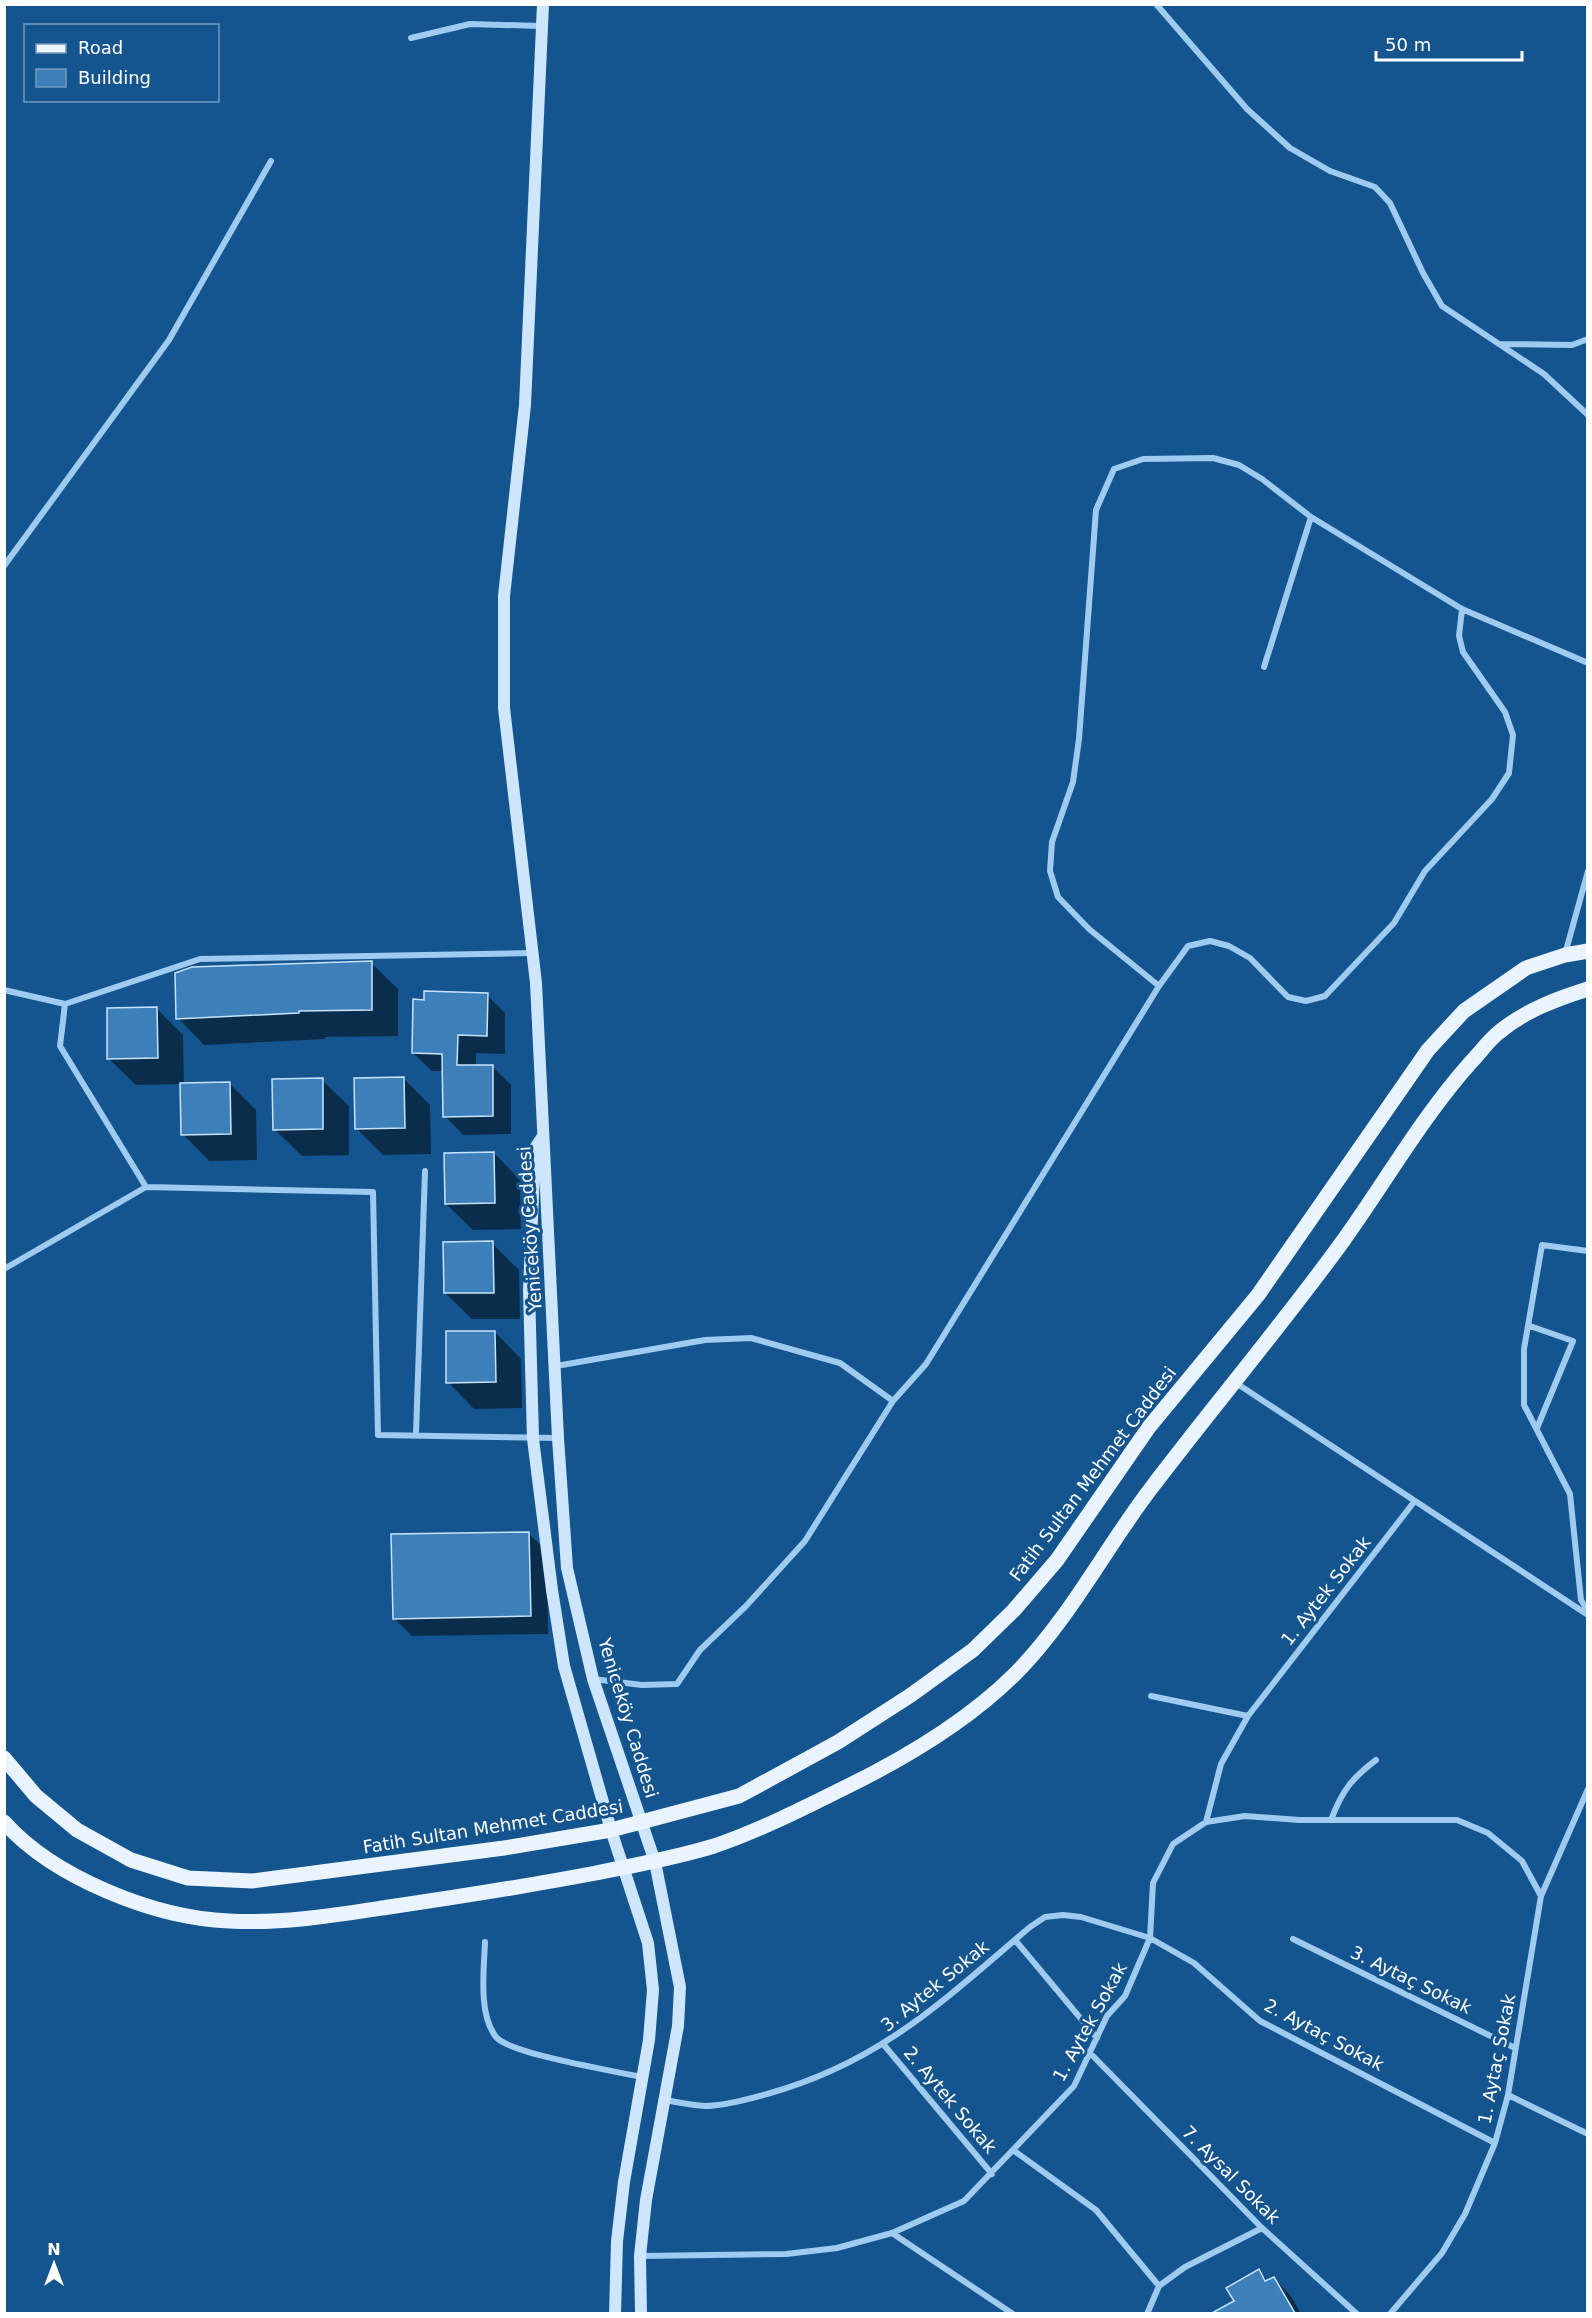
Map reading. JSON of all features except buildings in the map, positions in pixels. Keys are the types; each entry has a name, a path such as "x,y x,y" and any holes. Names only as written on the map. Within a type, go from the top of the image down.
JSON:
{"main road":[{"name":"Fatih Sultan Mehmet Caddesi","path":"4,1758 36,1796 77,1830 131,1860 188,1878 252,1881 504,1848 642,1823 739,1796 838,1742 911,1695 973,1650 1014,1610 1057,1560 1149,1427 1258,1295 1428,1050 1464,1011 1526,968 1565,955 1587,951"},
{"path":"4,1822 44,1855 84,1881 134,1901 176,1913 226,1922 334,1916 520,1887 655,1862 712,1846 763,1828 894,1764 961,1719 1016,1673 1065,1613 1150,1488 1236,1383 1344,1240 1440,1096 1497,1033 1543,1004 1587,989"}],"street":[{"path":"543,4 525,405 504,596 504,708 532,953 543,1136"},
{"path":"1156,4 1247,109 1290,148 1330,171 1374,187 1390,203 1423,273 1442,306 1544,374 1587,415"},
{"path":"411,38 470,24 542,26"},
{"path":"4,566 170,340 271,161"},
{"path":"1497,344 1572,345 1587,339"},
{"path":"1159,986 1089,929 1058,897 1050,871 1052,842 1073,782 1079,739 1096,510 1114,469 1143,459 1213,458 1239,465 1262,479 1311,518 1462,609 1587,663"},
{"path":"1264,667 1311,518"},
{"path":"593,1679 642,1685 677,1684 700,1650 746,1606 805,1541 893,1401 926,1364 1159,986 1188,946 1210,941 1229,946 1250,958 1288,997 1306,1001 1325,996 1394,923 1425,871 1492,799 1509,772 1513,735 1505,712 1463,652 1459,636 1462,609"},
{"path":"1565,955 1587,871"},
{"path":"4,990 65,1004 200,958 532,953"},
{"path":"65,1004 60,1046 146,1188"},
{"name":"Yeniceköy Caddesi","path":"543,1136 567,1568 593,1679 655,1862 680,1987 678,2026 663,2100 640,2256 641,2313"},
{"name":"Yeniceköy Caddesi","path":"543,1136 535,1148 529,1290 533,1439 564,1666 610,1830 648,1943 653,1990 649,2040 641,2077 617,2241 615,2313"},
{"path":"416,1434 425,1171"},
{"path":"4,1269 146,1188 373,1192 378,1435 558,1438"},
{"path":"1587,1251 1542,1245 1530,1326 1524,1349 1523,1385 1524,1405 1570,1494 1581,1600 1587,1613"},
{"path":"1530,1326 1573,1341 1537,1428"},
{"path":"556,1366 705,1340 751,1338 840,1363 893,1401"},
{"path":"1236,1383 1414,1502 1587,1613"},
{"name":"1. Aytek Sokak","path":"640,2256 786,2254 837,2248 892,2233 964,2201 992,2174 1074,2086 1107,2016 1125,1996 1150,1938 1153,1883 1173,1844 1206,1822 1221,1764 1248,1716 1414,1502"},
{"path":"1150,1696 1248,1716"},
{"path":"1331,1820 1341,1794 1358,1774 1376,1760"},
{"name":"1. Aytaç Sokak","path":"1390,2313 1442,2253 1465,2214 1496,2143 1508,2095 1541,1896 1587,1789"},
{"path":"1206,1822 1245,1815 1331,1820 1457,1820 1488,1833 1522,1861 1541,1896"},
{"name":"2. Aytaç Sokak","path":"1045,1917 1081,1917 1150,1938 1194,1963 1260,2021 1496,2143"},
{"name":"3. Aytek Sokak","path":"663,2100 706,2106 757,2097 799,2085 884,2045 922,2019 1045,1917"},
{"name":"3. Aytaç Sokak","path":"1293,1939 1515,2048"},
{"path":"1016,1940 1097,2038"},
{"path":"484,1942 483,2005 496,2037 518,2050 641,2077"},
{"name":"2. Aytek Sokak","path":"884,2045 992,2174"},
{"name":"7. Aysal Sokak","path":"1089,2052 1262,2228 1357,2313"},
{"path":"1508,2095 1587,2134"},
{"path":"1013,2150 1096,2210 1159,2286"},
{"path":"1147,2313 1159,2286 1185,2267 1262,2228"},
{"path":"892,2233 1013,2313"}]}
